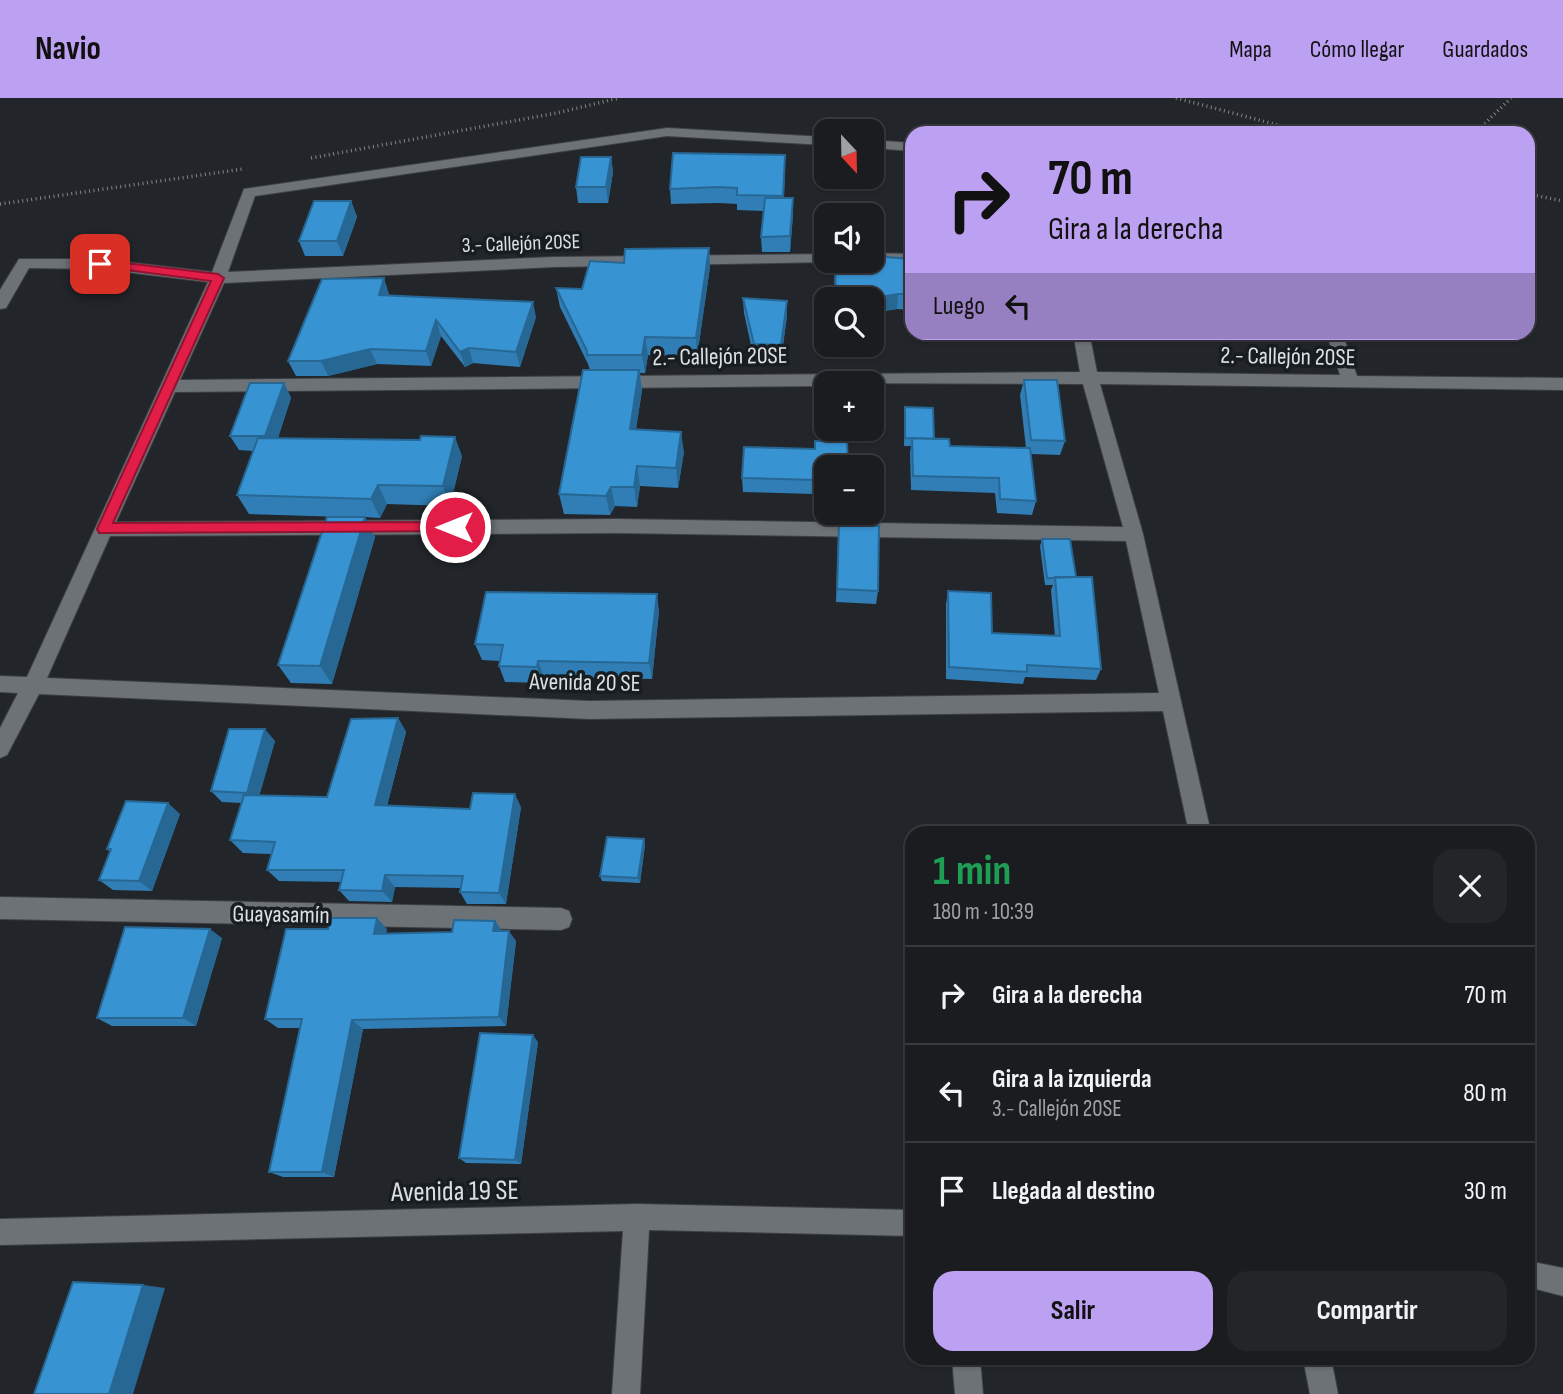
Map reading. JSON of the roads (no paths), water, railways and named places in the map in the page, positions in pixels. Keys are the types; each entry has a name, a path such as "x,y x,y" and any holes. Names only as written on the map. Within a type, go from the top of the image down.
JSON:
{"street":[{"path":"0,749 33,685 172,386 218,278 249,192 667,132 814,140"},
{"path":"884,145 905,146"},
{"path":"884,258 904,258"},
{"name":"3.- Callejón 20SE","path":"0,304 24,263 100,264 218,278 554,262 814,259"},
{"path":"1083,340 1090,377 1134,534 1198,826"},
{"path":"1337,340 1351,382"},
{"name":"2.- Callejón 20SE","path":"172,386 1090,377 1563,384"},
{"path":"104,529 617,526 1134,534"},
{"name":"Avenida 20 SE","path":"0,684 589,710 1170,702"},
{"name":"Guayasamín","path":"0,908 561,919"},
{"path":"626,1394 637,1217"},
{"name":"Avenida 19 SE","path":"0,1232 637,1217 905,1223"},
{"path":"1535,1276 1563,1282"},
{"path":"967,1365 969,1394"},
{"path":"1318,1365 1324,1394"}]}
